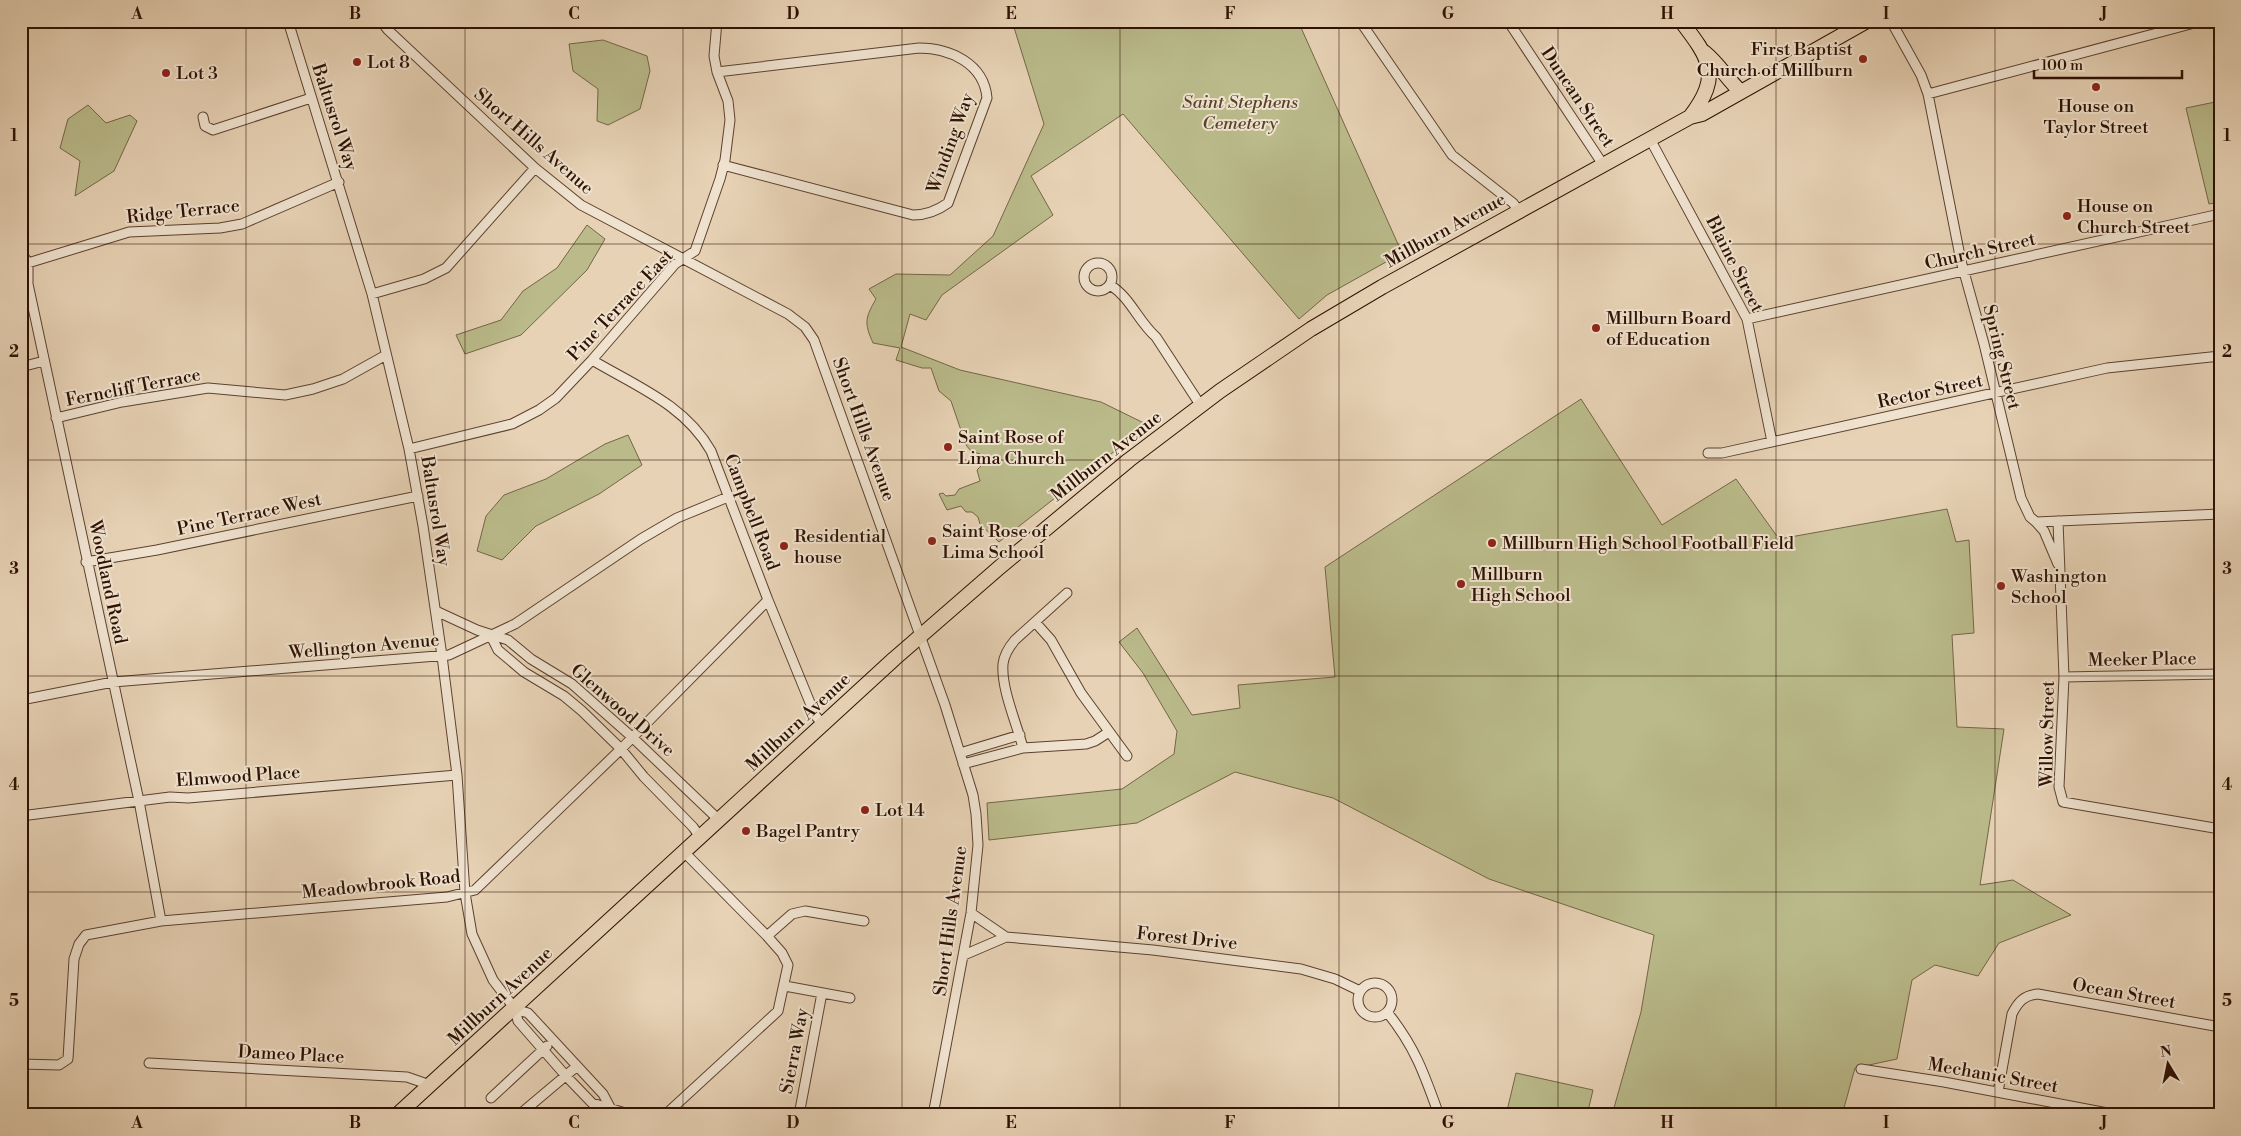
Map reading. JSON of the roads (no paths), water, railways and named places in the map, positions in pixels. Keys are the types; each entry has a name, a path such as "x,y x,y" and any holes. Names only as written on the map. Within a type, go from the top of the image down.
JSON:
{"main road":[{"path":"1681,21 1704,52 1717,62 1729,81 1741,92"},
{"name":"Millburn Avenue","path":"397,1115 920,636 1065,512 1201,406 1318,325 1382,286 1604,166 1690,117 1702,114 1867,21"},
{"path":"1690,117 1703,100 1709,86 1704,52"}],"street":[{"name":"Baltusrol Way","path":"288,21 372,294 409,449 442,656 457,775 465,893 472,934 492,980 515,1008"},
{"name":"Short Hills Avenue","path":"381,21 388,30 535,168 581,206 684,258 788,314 810,333 819,351 920,636 973,795 977,830 977,862 971,913 933,1115"},
{"name":"Pine Terrace East","path":"409,449 512,424 539,410 556,398 592,360 674,265 695,251 724,166 730,120 728,101 717,72 714,56 717,21"},
{"path":"1360,21 1452,155 1513,203 1519,211"},
{"name":"Duncan Street","path":"1508,21 1604,166"},
{"name":"Spring Street","path":"1891,21 1922,75 1928,94 1964,272 1984,344 2021,498 2030,517 2036,522"},
{"path":"1928,94 2202,21"},
{"name":"Winding Way","path":"717,72 919,48 934,48 959,55 982,79 987,98 948,203 940,209 925,215 913,215 724,166"},
{"path":"203,117 205,126 213,130 312,98"},
{"name":"Blaine Street","path":"1650,139 1747,319 1772,442"},
{"path":"372,294 424,280 446,268 535,168"},
{"name":"Ridge Terrace","path":"28,263 129,232 220,228 242,224 339,182"},
{"name":"Church Street","path":"1747,319 2220,214"},
{"path":"21,252 28,263"},
{"name":"Woodland Road","path":"28,263 28,284 86,562 139,801 161,921"},
{"path":"1110,285 1120,291 1147,330 1156,337 1201,406"},
{"name":"Ferncliff Terrace","path":"56,418 122,402 208,388 285,395 313,389 343,379 386,354"},
{"name":"Rector Street","path":"1708,453 1722,454 2119,366 2220,356"},
{"name":"Campbell Road","path":"592,360 669,403 702,435 711,451 768,600 815,715 823,725"},
{"path":"21,366 44,361"},
{"name":"Pine Terrace West","path":"86,562 157,550 418,496"},
{"name":"Wellington Avenue","path":"21,700 114,682 450,655 515,624 641,539 677,518 728,497"},
{"path":"2036,522 2220,514"},
{"name":"Willow Street","path":"2036,522 2044,531 2059,567"},
{"name":"Willow Street","path":"2058,522 2064,676 2059,786 2063,802 2220,829"},
{"path":"1023,748 1005,684 1003,663 1009,648 1015,640 1067,593"},
{"name":"Meadowbrook Road","path":"21,1064 59,1065 68,1059 74,959 79,944 86,935 161,921 447,897 465,893 480,886 621,749 768,600"},
{"path":"436,611 491,636"},
{"path":"1035,622 1051,640 1075,683 1127,756"},
{"name":"Glenwood Drive","path":"491,636 508,640 531,659 572,684 632,737 719,820"},
{"name":"Glenwood Drive","path":"491,636 498,650 524,672 564,696 621,749 644,777 693,827 700,837"},
{"name":"Meeker Place","path":"2064,676 2220,674"},
{"path":"963,764 1023,748 1086,744 1110,732"},
{"path":"960,753 1020,735"},
{"name":"Elmwood Place","path":"21,816 139,801 457,775"},
{"path":"664,1115 778,1012 788,965 786,959 767,936 684,852"},
{"path":"767,936 797,912 864,921"},
{"name":"Forest Drive","path":"971,913 1006,937"},
{"name":"Forest Drive","path":"964,955 1006,937 1153,950 1286,967 1336,979 1360,991"},
{"path":"1378,984 1383,986 1390,993 1391,998 1387,1012 1378,1016 1366,1014 1358,1002 1360,991 1368,985 1378,984"},
{"path":"785,986 850,998"},
{"name":"Sierra Way","path":"799,1115 822,992"},
{"name":"Ocean Street","path":"1998,1092 2012,1014 2024,998 2038,994 2220,1027"},
{"path":"515,1008 528,1013 602,1094 611,1109"},
{"path":"515,1008 518,1021 592,1103 632,1115"},
{"path":"1387,1012 1415,1051 1439,1115"},
{"path":"491,1098 552,1041"},
{"name":"Dameo Place","path":"149,1063 407,1078 430,1085"},
{"path":"519,1115 576,1067"},
{"name":"Mechanic Street","path":"1861,1069 2118,1115"}],"place":[{"name":"First Baptist Church of Millburn","path":"1863,59"},
{"name":"Lot 8","path":"357,62"},
{"name":"Lot 3","path":"166,73"},
{"name":"House on Taylor Street","path":"2096,87"},
{"name":"House on Church Street","path":"2067,216"},
{"name":"Millburn Board of Education","path":"1596,328"},
{"name":"Saint Rose of Lima Church","path":"948,447"},
{"name":"Saint Rose of Lima School","path":"932,541"},
{"name":"Millburn High School Football Field","path":"1492,543"},
{"name":"Residential house","path":"784,546"},
{"name":"Millburn High School","path":"1461,584"},
{"name":"Washington School","path":"2001,586"},
{"name":"Lot 14","path":"865,810"},
{"name":"Bagel Pantry","path":"746,831"}],"park label":[{"name":"Saint Stephens Cemetery","path":"1240,112"}]}
